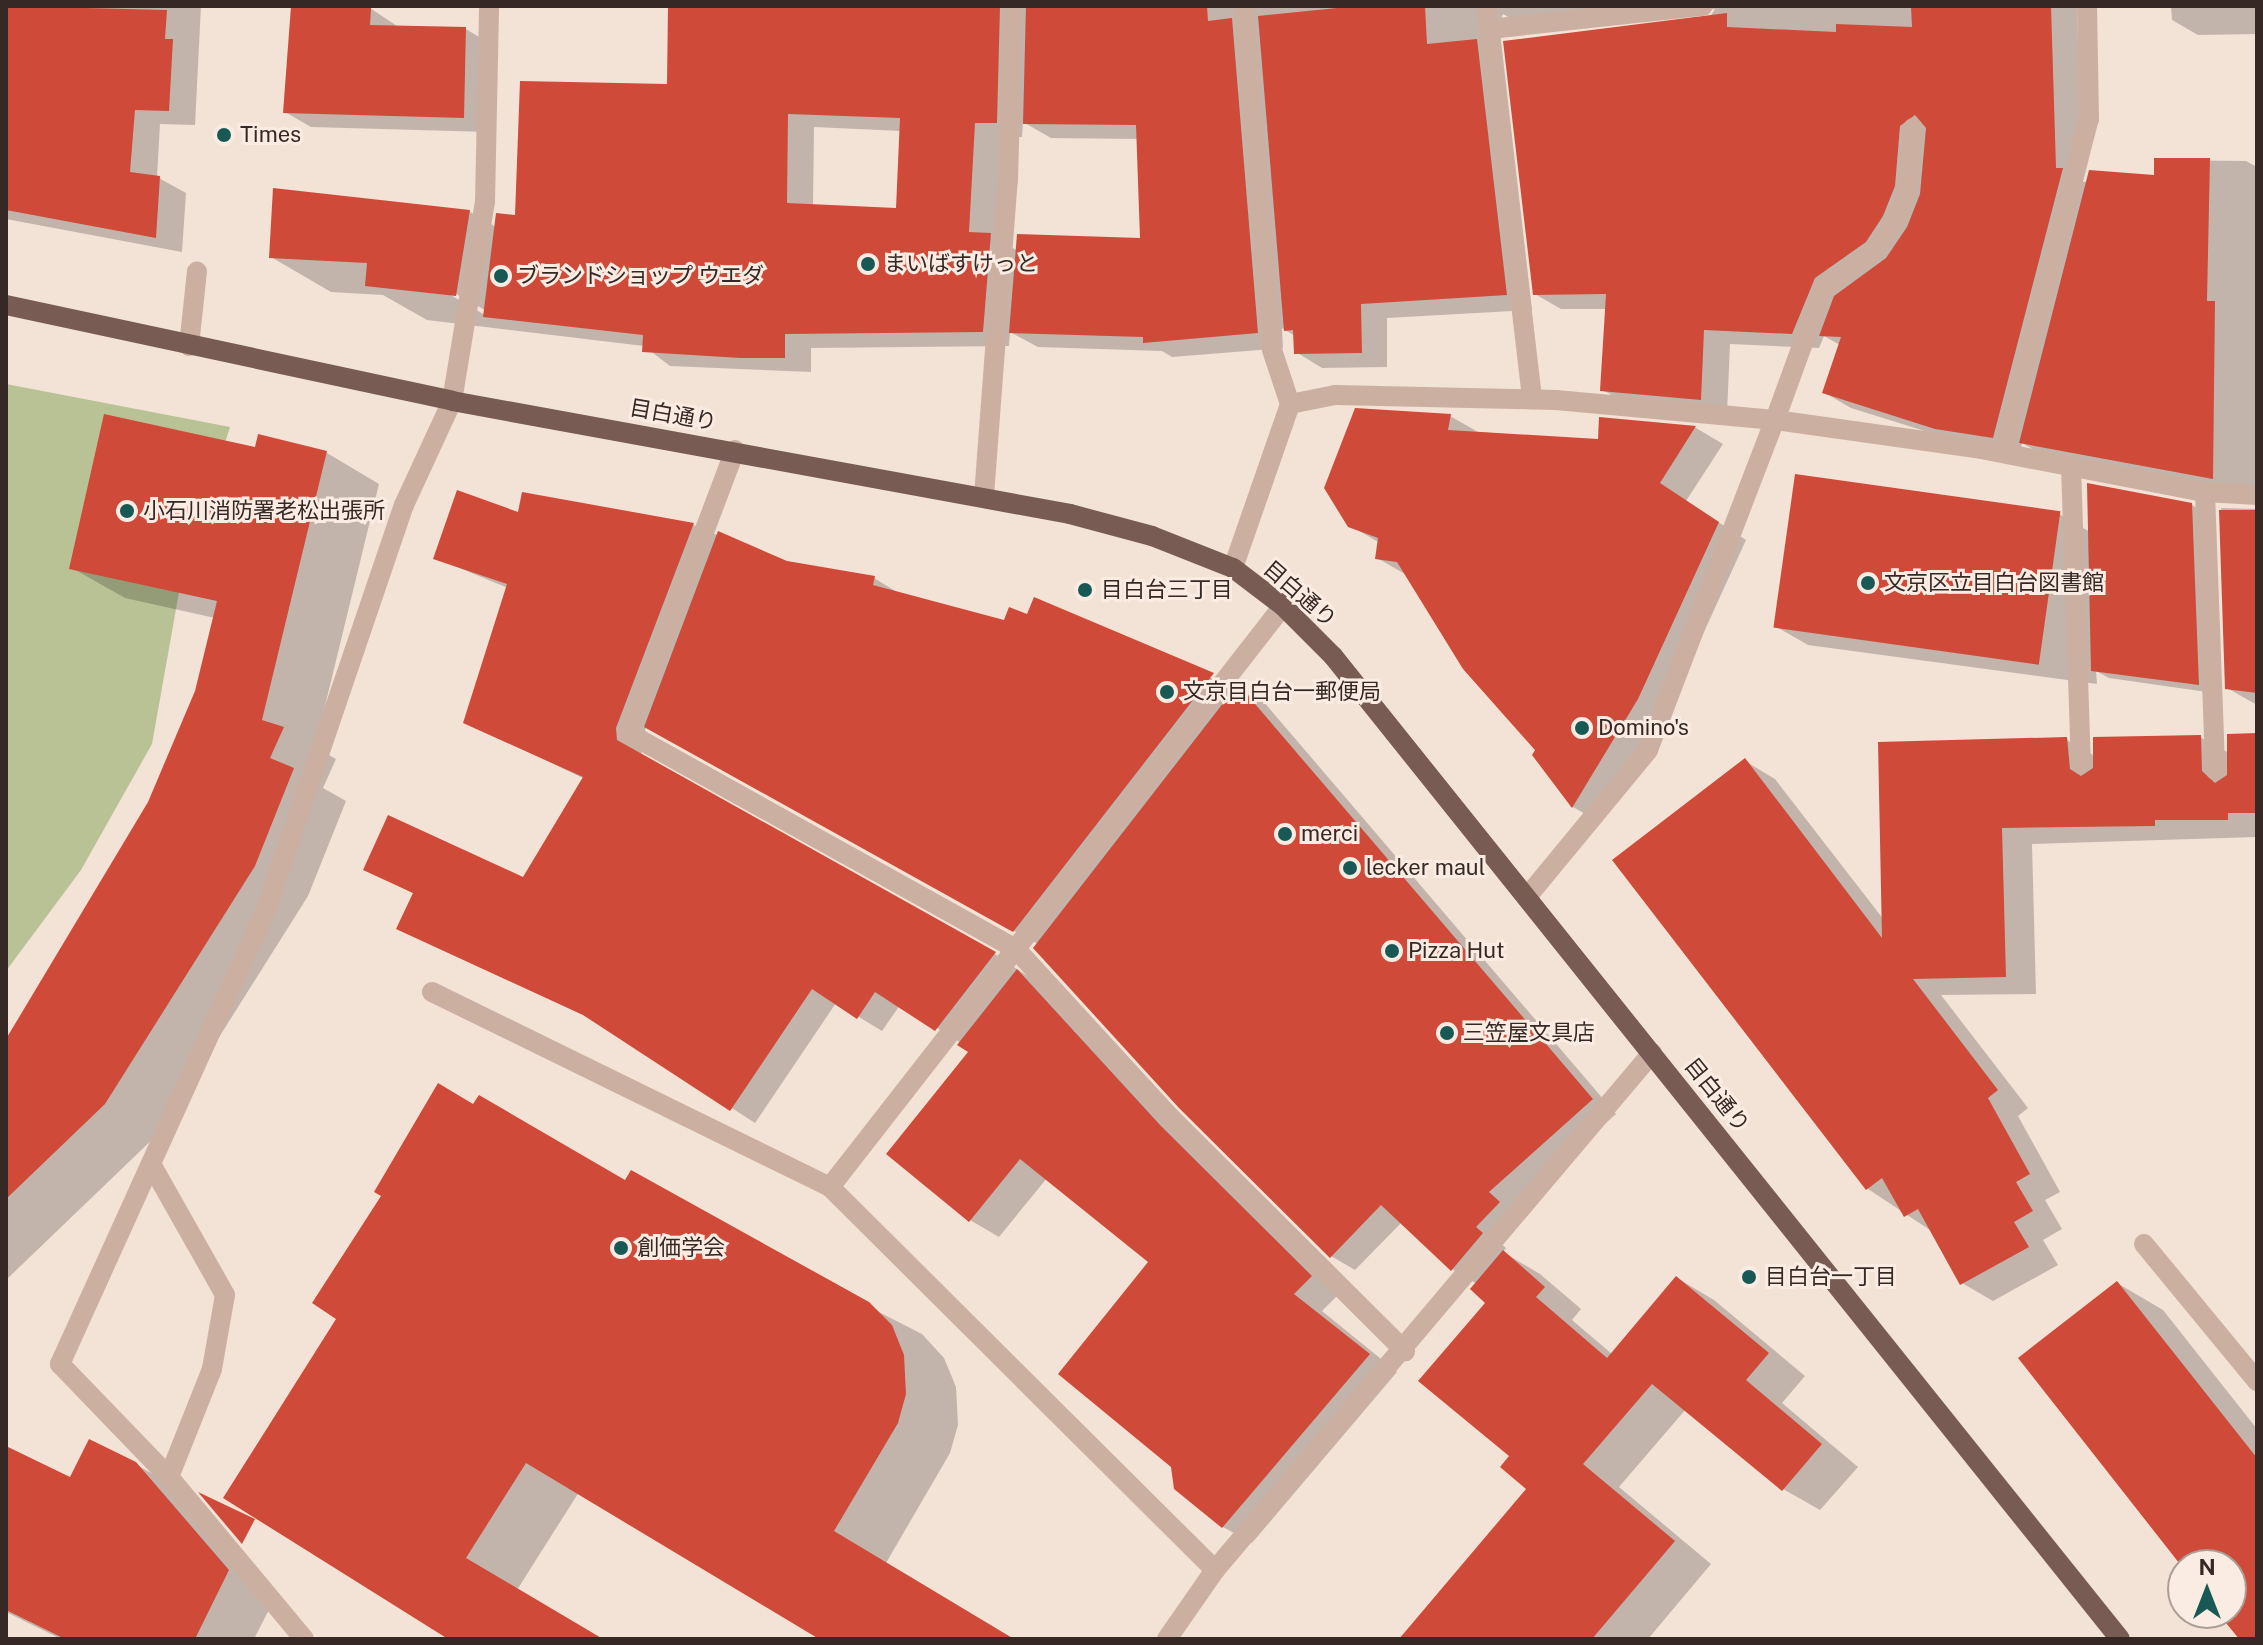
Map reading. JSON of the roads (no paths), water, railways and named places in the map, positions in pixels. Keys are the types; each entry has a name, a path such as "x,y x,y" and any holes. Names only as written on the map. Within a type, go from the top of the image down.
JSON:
{"main road":[{"name":"目白通り","path":"6,305 452,401 984,496 1152,536 1233,568 1283,606 1333,656 2120,1639"}],"street":[{"path":"304,1639 169,1477 60,1364 265,913 404,505 452,401 485,202 489,6"},
{"path":"984,496 1008,180 1013,6"},
{"path":"1233,568 1290,404 1272,350 1244,6"},
{"path":"1486,6 1532,399"},
{"path":"1490,29 1703,6"},
{"path":"2003,453 2089,119 2087,6"},
{"path":"1527,897 1648,750 1823,288 1875,251 1895,222 1908,189 1913,128"},
{"path":"189,346 197,271"},
{"path":"1290,404 1335,395 1532,399 1775,420 2003,453 2205,492 2257,495"},
{"path":"735,450 628,733 1015,948 1170,1117 1405,1351"},
{"path":"2071,466 2081,763"},
{"path":"2205,492 2215,770"},
{"path":"830,1187 1283,606"},
{"path":"432,992 830,1187 1215,1570"},
{"path":"1167,1639 1215,1570 1405,1351 1605,1104 1652,1053"},
{"path":"151,1164 187,1236 225,1295 212,1369 169,1477"},
{"path":"2144,1244 2257,1381"}],"place":[{"name":"Times","path":"224,135"},
{"name":"まいばすけっと","path":"868,264"},
{"name":"ブランドショップ ウエダ","path":"501,276"},
{"name":"小石川消防署老松出張所","path":"127,511"},
{"name":"文京区立目白台図書館","path":"1868,583"},
{"name":"目白台三丁目","path":"1085,590"},
{"name":"文京目白台一郵便局","path":"1167,692"},
{"name":"Domino's","path":"1582,728"},
{"name":"merci","path":"1285,834"},
{"name":"lecker maul","path":"1350,868"},
{"name":"Pizza Hut","path":"1392,951"},
{"name":"三笠屋文具店","path":"1447,1033"},
{"name":"創価学会","path":"621,1248"},
{"name":"目白台一丁目","path":"1749,1277"}]}
